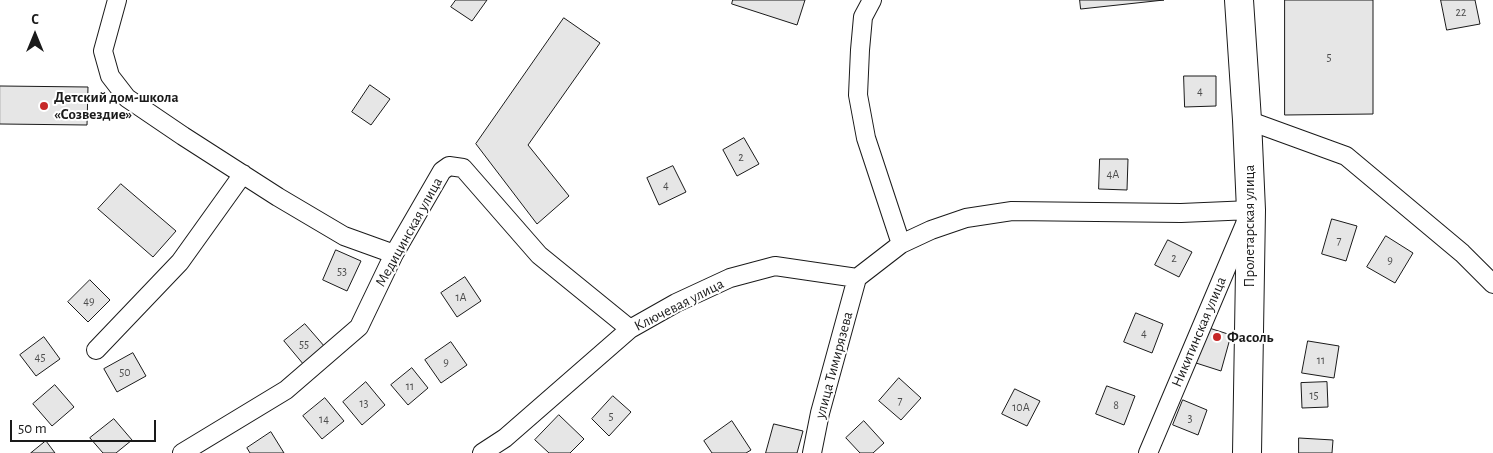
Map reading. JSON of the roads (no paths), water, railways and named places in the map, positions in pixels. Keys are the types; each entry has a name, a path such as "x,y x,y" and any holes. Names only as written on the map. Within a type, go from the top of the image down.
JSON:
{"main road":[{"name":"Пролетарская улица","path":"1239,0 1251,210 1247,453"}],"street":[{"path":"117,0 103,51 110,76 127,98 183,136 344,236 394,254"},
{"path":"872,0 863,17 858,95 866,138 901,244"},
{"path":"1247,120 1346,156 1462,253 1493,284"},
{"name":"Медицинская улица","path":"182,453 286,390 360,327 394,254 442,171 449,166 463,168 539,255 630,329"},
{"path":"96,350 180,262 243,174"},
{"path":"857,278 901,244 931,230 966,218 1012,211 1182,213 1251,210"},
{"name":"Никитинская улица","path":"1148,453 1251,210"},
{"name":"Ключевая улица","path":"482,453 505,438 630,329 676,303 730,278 776,266 857,278"},
{"name":"улица Тимирязева","path":"814,451 820,413 857,278"}],"place":[{"name":"Детский дом-школа «Созвездие»","path":"44,106"},
{"name":"Фасоль","path":"1217,337"}]}
